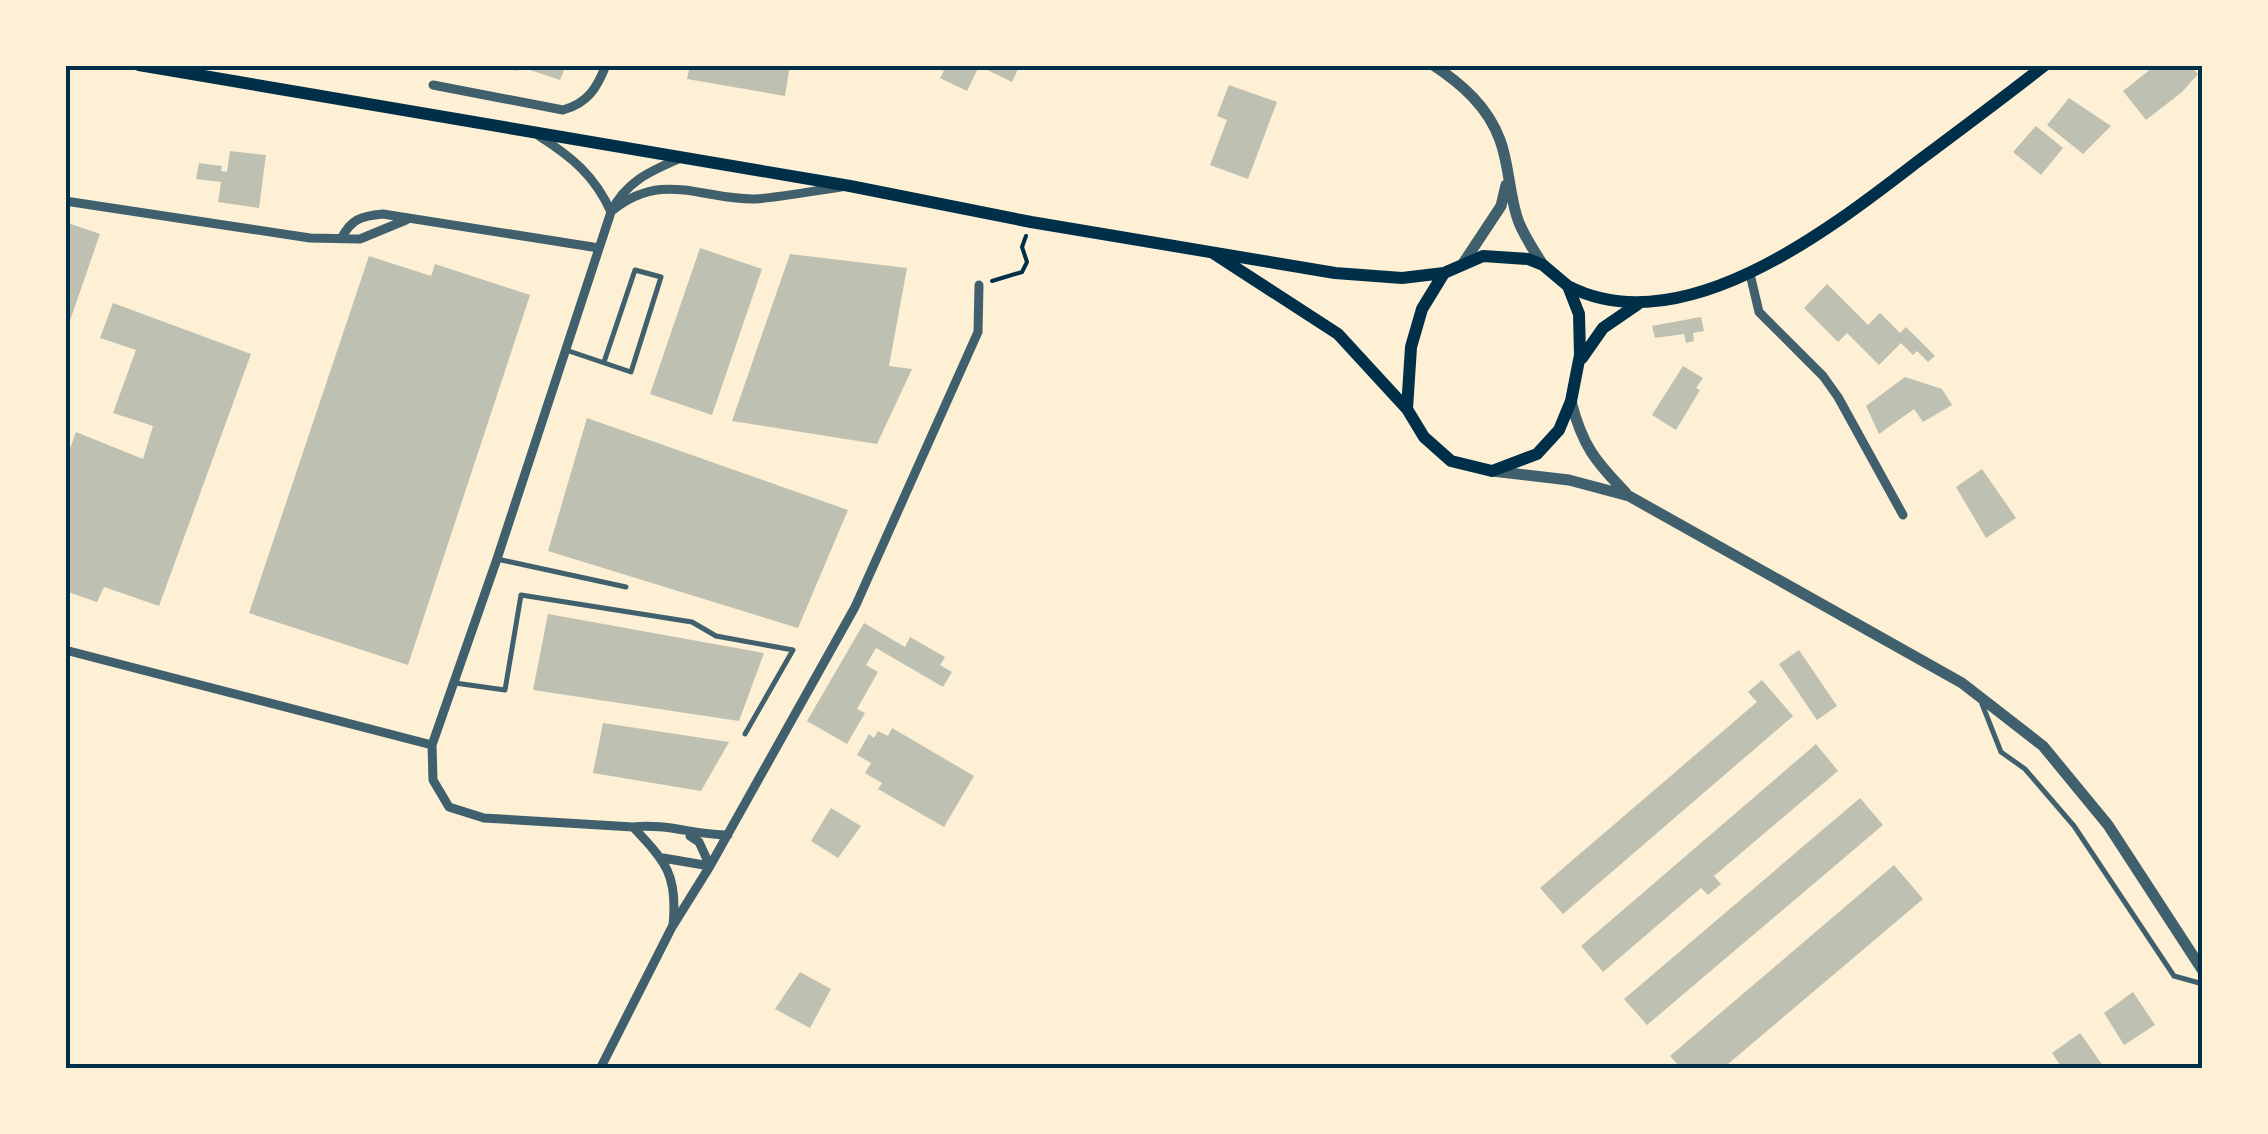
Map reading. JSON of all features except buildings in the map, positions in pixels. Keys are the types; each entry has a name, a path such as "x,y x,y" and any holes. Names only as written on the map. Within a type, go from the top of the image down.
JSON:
{"main road":[{"path":"140,65 1335,273 1402,278 1444,273 1464,262 1498,255 1543,265 1568,286 1588,296 1618,303 1698,292 1750,274 1837,223 2046,65"},
{"path":"1206,249 1338,334 1407,410 1424,437 1451,461 1492,471 1536,454 1559,430 1571,402 1581,328 1568,286"},
{"path":"1407,410 1411,347 1422,308 1444,273"},
{"path":"1578,368 1603,328 1645,300"}],"street":[{"path":"433,85 563,110 577,106 597,89 606,65"},
{"path":"1434,65 1484,108 1501,142 1518,222 1543,265"},
{"path":"534,133 565,152 592,176 610,212"},
{"path":"681,158 643,174 618,196 610,212 498,559 432,745 432,780 449,806 484,818 650,825 700,835 728,835"},
{"path":"1464,262 1501,206 1507,180"},
{"path":"610,212 654,190 691,189 753,199 850,186"},
{"path":"65,201 310,238 360,239 406,220"},
{"path":"341,239 356,218 384,214 599,248"},
{"path":"1750,274 1760,312 1823,376 1838,397 1903,515"},
{"path":"600,1069 672,927 855,607 978,332 980,285"},
{"path":"1571,402 1580,435 1600,466 1629,496"},
{"path":"1492,471 1569,480 1629,496 1979,696 2044,746 2108,825 2203,971"},
{"path":"65,650 432,745"},
{"path":"633,827 662,858 676,894 672,927"},
{"path":"683,831 699,842 710,866"},
{"path":"662,858 710,866"}],"lane":[{"path":"566,350 631,372 660,277 635,270 604,362"},
{"path":"498,559 626,587"},
{"path":"456,683 504,690 521,595 692,622 716,636 793,650 746,734"},
{"path":"1979,696 2001,752 2025,770 2074,826 2174,976 2203,984"}],"path":[{"path":"980,285 1022,272 1027,262 1022,247 1031,222"}]}
